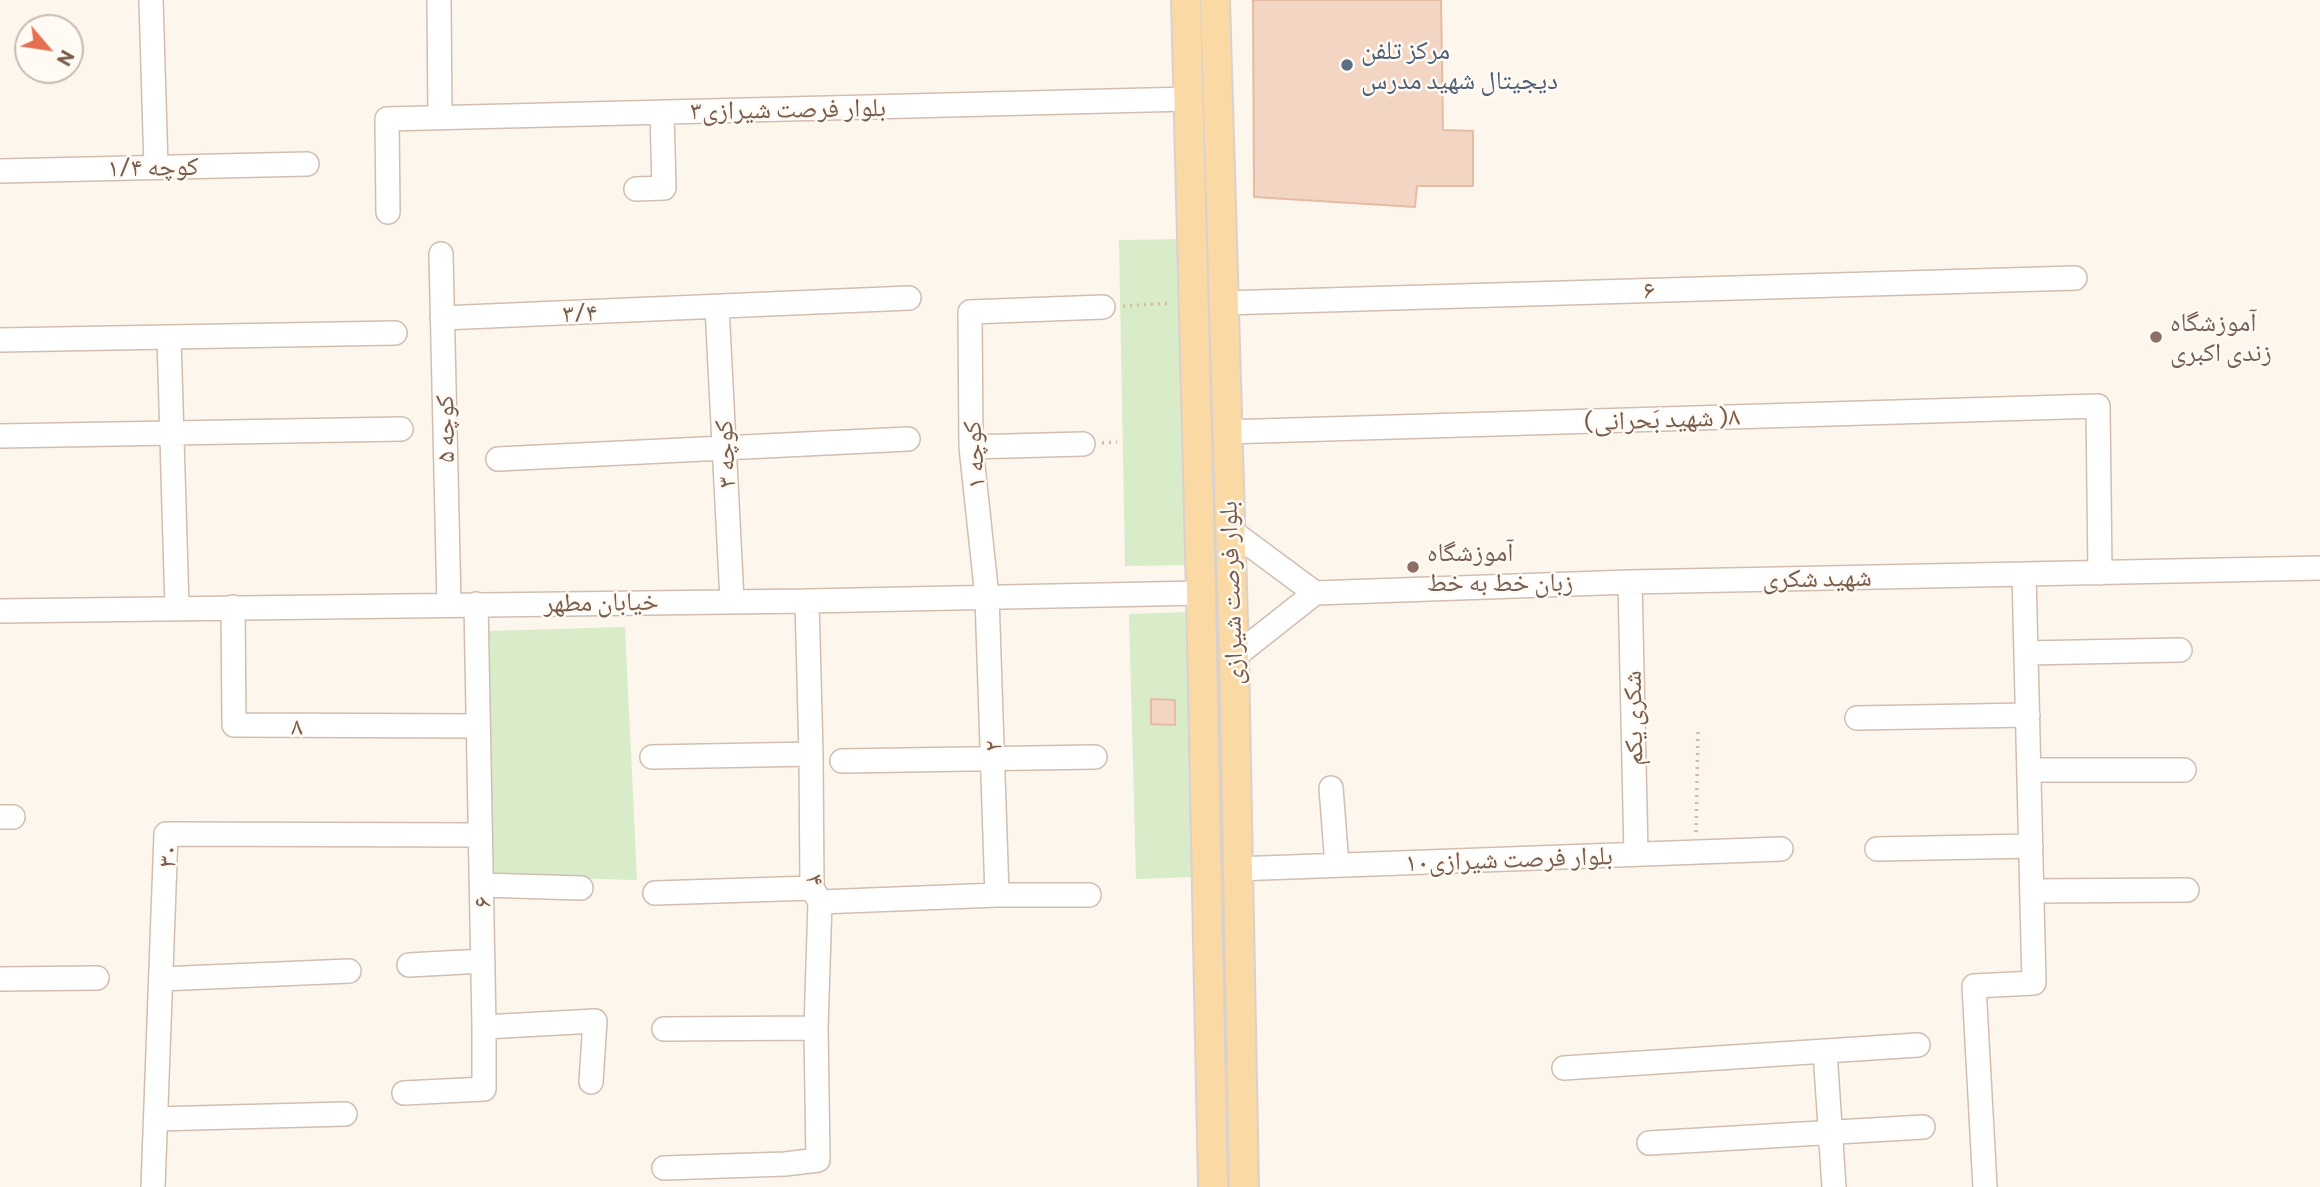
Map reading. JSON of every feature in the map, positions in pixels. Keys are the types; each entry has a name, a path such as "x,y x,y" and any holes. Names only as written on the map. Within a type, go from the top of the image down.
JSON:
{"main road":[{"name":"بلوار فرصت شیرازی","path":"1186,0 1213,1187"},
{"name":"بلوار فرصت شیرازی","path":"1215,0 1234,657 1244,1187"}],"street":[{"path":"151,0 156,167"},
{"path":"439,0 440,118"},
{"name":"۳بلوار فرصت شیرازی","path":"388,212 387,119 1188,99"},
{"path":"636,189 664,188 662,112"},
{"name":"کوچه ۱/۴","path":"0,171 307,164"},
{"name":"کوچه ۵","path":"441,254 449,604"},
{"name":"۶","path":"1223,303 2075,278"},
{"name":"۳/۴","path":"442,318 909,298"},
{"name":"کوچه ۳","path":"717,307 732,600"},
{"name":"کوچه ۱","path":"987,597 971,447 971,312 1103,307"},
{"path":"0,340 395,332"},
{"path":"169,337 177,608"},
{"name":"(شهید بَحرانی )۸","path":"1226,432 2098,406 2100,573"},
{"path":"0,436 401,429"},
{"path":"498,459 908,439"},
{"path":"971,447 1083,444"},
{"path":"1230,530 1315,593 1234,657"},
{"name":"شهید شکری","path":"1315,593 1630,582 2320,568"},
{"path":"1985,1187 1974,986 2034,983 2024,574"},
{"name":"شکری یکم","path":"1630,582 1636,854"},
{"name":"خیابان مطهر","path":"0,611 1201,593"},
{"name":"۲","path":"987,597 997,895"},
{"name":"۴","path":"664,1168 785,1164 818,1160 816,895 807,600"},
{"name":"۶","path":"404,1093 484,1089 476,604"},
{"name":"۸","path":"233,607 234,725 478,726"},
{"path":"2026,653 2180,650"},
{"path":"1857,718 2028,715"},
{"path":"652,757 811,754"},
{"path":"842,761 1095,757"},
{"path":"2029,770 2184,770"},
{"path":"1331,789 1338,865"},
{"name":"۳۰","path":"153,1187 166,834 480,835"},
{"path":"1877,849 2031,846"},
{"name":"بلوار فرصت شیرازی۱۰","path":"1236,869 1781,849"},
{"path":"481,885 581,888"},
{"path":"2032,891 2188,890"},
{"path":"655,893 1089,895"},
{"path":"409,965 482,961"},
{"path":"161,978 349,971"},
{"path":"0,979 97,978"},
{"path":"484,1027 595,1021 591,1082"},
{"path":"664,1029 816,1028"},
{"path":"1564,1068 1918,1045"},
{"path":"1825,1051 1834,1187"},
{"path":"156,1119 345,1114"},
{"path":"1649,1143 1923,1127"}],"path":[{"path":"1103,307 1194,302"},
{"path":"1696,852 1698,732"}],"green space":[{"path":"1185,239 1191,565 1125,566 1119,240"},
{"path":"1186,612 1194,877 1136,879 1129,614"},
{"path":"625,627 637,880 491,876 488,631"}],"building":[{"name":"مرکز تلفن دیجیتال شهید مدرس","path":"1253,0 1441,0 1443,130 1473,131 1473,186 1417,186 1415,207 1254,197"},
{"path":"1151,699 1175,700 1175,725 1151,724"}],"place":[{"name":"مرکز تلفن دیجیتال شهید مدرس","path":"1347,65"},
{"name":"آموزشگاه زندی اکبری","path":"2156,337"},
{"name":"آموزشگاه زبان خط به خط","path":"1413,567"}]}
